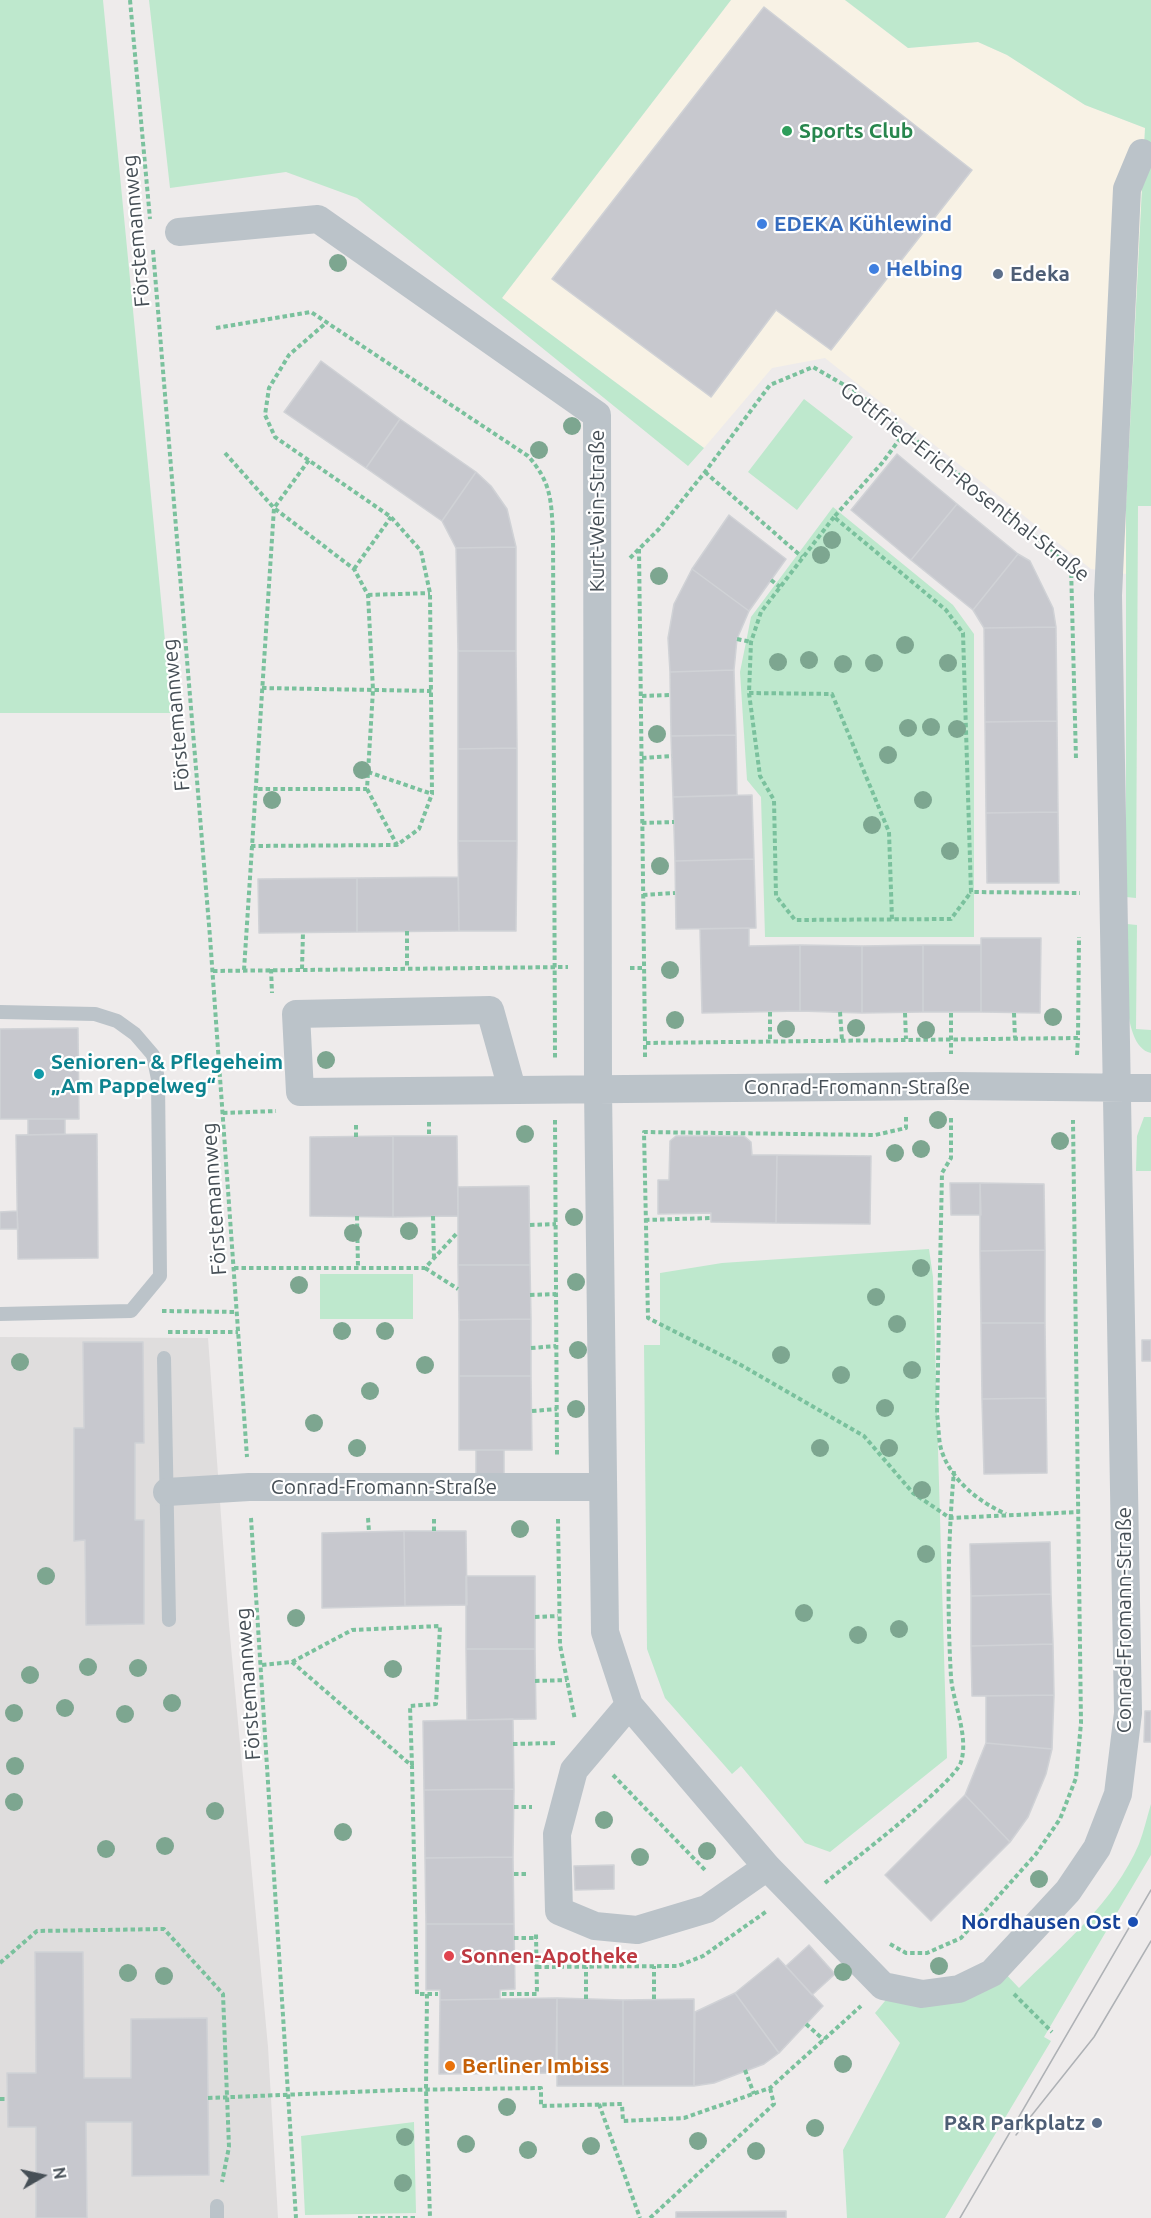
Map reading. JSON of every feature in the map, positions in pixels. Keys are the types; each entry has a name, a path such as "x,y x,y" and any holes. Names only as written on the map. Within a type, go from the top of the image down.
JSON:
{"street":[{"name":"Gottfried-Erich-Rosenthal-Straße","path":"1116,1089 1108,595 1127,189 1142,153"},
{"name":"Kurt-Wein-Straße","path":"178,232 318,219 597,415 598,1089"},
{"name":"Conrad-Fromann-Straße","path":"512,1089 490,1010 296,1014 300,1092 951,1086 1151,1088"},
{"path":"598,1089 605,1632 628,1706 767,1867 883,1986"},
{"name":"Conrad-Fromann-Straße","path":"883,1986 922,1994 959,1989 992,1973 1068,1891 1097,1848 1118,1794 1128,1713 1116,1089"},
{"name":"Conrad-Fromann-Straße","path":"167,1492 249,1487 602,1486"},
{"path":"628,1706 574,1770 557,1834 559,1911 595,1926 637,1930 707,1909 767,1867"}],"lane":[{"path":"0,1012 94,1014 117,1021 135,1034 153,1055 158,1079 160,1276 131,1311 0,1314"},
{"path":"164,1358 169,1620"}],"path":[{"name":"Förstemannweg","path":"130,0 150,223"},
{"name":"Förstemannweg","path":"153,247 223,1113 262,1665 296,2218"},
{"path":"216,328 311,312 528,456 543,473 551,496 553,532 555,1089"},
{"path":"251,846 397,844 419,829 432,794 430,593 421,551 391,517 275,437 265,415 269,388 289,355 327,322"},
{"name":"Gottfried-Erich-Rosenthal-Straße","path":"596,588 639,549 705,472 770,385 813,367 855,392 1108,595"},
{"path":"834,517 946,610 963,633 971,892 951,919 795,920 776,896 774,800 760,776 749,693 751,642 761,612 802,557 834,517 882,463 905,432"},
{"path":"225,453 274,508 354,569 368,596 373,690 367,789 397,844"},
{"path":"244,970 274,508 309,460"},
{"path":"705,472 802,557"},
{"path":"354,569 391,517"},
{"path":"639,549 645,1043 1078,1038"},
{"path":"1071,566 1076,766"},
{"path":"771,580 780,587"},
{"path":"368,596 430,593"},
{"path":"737,639 751,642"},
{"path":"262,688 432,691"},
{"path":"749,693 832,694 889,832 892,920"},
{"path":"642,696 670,695"},
{"path":"642,758 672,756"},
{"path":"368,772 432,794"},
{"path":"254,789 367,789"},
{"path":"642,823 674,822"},
{"path":"1079,882 1080,903"},
{"path":"971,892 1080,893"},
{"path":"643,895 675,893"},
{"path":"882,1940 906,1953 927,1953 961,1938 1036,1854 1060,1819 1076,1778 1081,1723 1073,1117 1078,1038 1079,925"},
{"path":"407,931 407,968"},
{"path":"302,969 303,932"},
{"path":"212,971 644,968"},
{"path":"770,1012 770,1041"},
{"path":"840,1012 842,1040"},
{"path":"951,1012 951,1158 942,1173 937,1414 942,1453 954,1472 967,1490 988,1506 1008,1515"},
{"path":"1014,1012 1015,1038"},
{"path":"905,1013 906,1040"},
{"path":"906,1087 906,1128 875,1135 644,1132 648,1317 739,1365 864,1436 913,1493 950,1518 1079,1512"},
{"path":"223,1113 279,1111"},
{"path":"357,1216 358,1267"},
{"path":"433,1216 434,1259"},
{"path":"645,1220 711,1218"},
{"path":"530,1225 556,1224"},
{"path":"425,1268 458,1232"},
{"path":"234,1268 425,1268 458,1289"},
{"path":"530,1295 556,1294"},
{"path":"131,1311 237,1312"},
{"path":"164,1358 154,1332 238,1332"},
{"path":"531,1348 556,1346"},
{"path":"532,1411 557,1409"},
{"path":"824,1884 926,1801 961,1764 962,1743 951,1679 950,1518 954,1472"},
{"path":"535,1617 558,1616"},
{"path":"262,1665 291,1662 352,1630 440,1626 436,1704 410,1706 417,1994 438,1994"},
{"path":"291,1662 412,1766"},
{"path":"536,1681 567,1680"},
{"path":"513,1744 560,1743"},
{"path":"514,1807 536,1807"},
{"path":"820,1879 833,1892"},
{"path":"0,1963 37,1931 164,1929 223,1994 228,2147 217,2212"},
{"path":"514,1938 537,1938"},
{"path":"654,1966 654,1999"},
{"path":"586,1967 586,1999"},
{"path":"992,1973 1052,2031"},
{"path":"208,2098 426,2089 541,2088 541,2106 622,2104 623,2121 684,2118 770,2088 883,1986"},
{"path":"427,1994 426,2089 430,2218"},
{"path":"806,2024 824,2040"},
{"path":"745,2070 754,2094"},
{"path":"650,2218 774,2103 770,2088"},
{"path":"0,2099 7,2098"},
{"path":"599,2104 640,2218"},
{"path":"358,2218 416,2218"}],"shaded area":[{"path":"731,0 845,0 908,48 978,42 1007,55 1085,105 1145,128 1126,506 1126,574 1091,569 825,358 772,368 704,448 502,298"},
{"path":"0,1337 208,1338 229,1625 268,2047 278,2218 0,2218"}],"green space":[{"path":"0,0 103,0 172,713 0,713"},
{"path":"149,0 731,0 502,298 704,448 688,466 357,198 286,172 170,188"},
{"path":"845,0 1151,0 1151,506 1138,506 1136,898 1126,897 1126,506 1145,128 1085,105 1007,55 978,42 908,48"},
{"path":"804,399 853,437 797,510 748,472"},
{"path":"833,507 953,605 974,634 974,937 765,937 761,797 747,780 740,672 751,617"},
{"path":"1127,924 1137,925 1136,1029 1151,1030 1151,1053 1140,1047 1133,1034 1129,1016 1126,975"},
{"path":"1144,1117 1151,1117 1151,1171 1136,1171 1137,1136"},
{"path":"929,1249 933,1277 947,1758 830,1852 805,1843 741,1766 732,1774 665,1698 647,1649 644,1345 660,1345 660,1273 722,1263"},
{"path":"320,1274 413,1274 413,1319 320,1319"},
{"path":"1151,1804 1151,1855 1044,2037 1051,2041 945,2218 847,2218 843,2150 900,2043 875,2013 890,1995 1002,1970 1019,1988 1070,1939 1116,1885 1139,1844"},
{"path":"414,2122 416,2213 305,2215 301,2136"}],"building":[{"name":"EDEKA Kühlewind","path":"764,7 972,170 831,350 776,310 711,397 552,279"},
{"path":"321,361 400,419 366,468 284,412"},
{"path":"400,419 476,472 442,521 366,468"},
{"path":"897,454 957,504 911,560 851,510"},
{"path":"476,472 491,486 507,509 516,547 456,548 442,521"},
{"path":"957,504 1018,554 973,610 911,560"},
{"path":"729,515 786,559 749,611 692,569"},
{"path":"516,547 516,651 458,651 456,548"},
{"path":"1018,554 1030,561 1053,608 1056,627 984,628 973,610"},
{"path":"692,569 749,611 737,639 734,670 670,672 668,638 674,604"},
{"path":"1056,627 1057,721 985,722 984,628"},
{"path":"458,651 516,651 517,748 458,749"},
{"path":"734,670 736,735 671,736 670,672"},
{"path":"1057,721 1058,812 986,813 985,722"},
{"path":"736,735 737,795 673,797 671,736"},
{"path":"517,748 517,841 458,841 458,749"},
{"path":"752,795 754,859 675,861 673,797"},
{"path":"1058,812 1059,883 987,883 986,813"},
{"path":"458,841 517,841 516,931 459,931"},
{"path":"754,859 756,928 676,929 675,861"},
{"path":"458,877 459,931 357,932 357,878"},
{"path":"357,878 357,932 259,933 258,879"},
{"path":"749,928 749,946 800,945 800,1011 702,1013 700,929"},
{"path":"981,938 1041,938 1040,1013 981,1012"},
{"path":"800,945 862,946 862,1013 800,1011"},
{"path":"923,945 981,945 981,1012 923,1012"},
{"path":"923,945 923,1012 862,1013 862,946"},
{"name":"Senioren- & Pflegeheim „Am Pappelweg“","path":"78,1028 79,1119 0,1119 0,1029"},
{"path":"28,1119 65,1119 65,1134 28,1135"},
{"path":"97,1134 98,1258 18,1259 16,1135"},
{"path":"393,1136 457,1136 458,1216 393,1217"},
{"path":"393,1136 393,1217 310,1216 310,1137"},
{"path":"676,1136 744,1136 751,1142 752,1155 777,1155 776,1223 711,1222 711,1213 658,1214 658,1180 669,1180 670,1141"},
{"path":"777,1155 871,1156 870,1224 776,1223"},
{"path":"950,1183 980,1183 981,1215 951,1215"},
{"path":"980,1183 1044,1184 1045,1250 980,1251"},
{"path":"529,1186 530,1265 458,1265 458,1187"},
{"path":"17,1211 18,1229 0,1229 0,1212"},
{"path":"1045,1250 1045,1323 981,1323 980,1251"},
{"path":"458,1265 530,1265 531,1319 459,1320"},
{"path":"531,1319 531,1376 459,1376 459,1320"},
{"path":"981,1323 1045,1323 1046,1398 982,1399"},
{"path":"1142,1340 1151,1340 1151,1361 1142,1361"},
{"path":"83,1342 143,1342 144,1443 135,1443 135,1520 144,1520 144,1624 86,1625 85,1540 74,1541 74,1428 84,1428"},
{"path":"459,1376 531,1376 532,1450 459,1450"},
{"path":"1046,1398 1047,1473 984,1474 982,1399"},
{"path":"476,1450 504,1450 504,1477 476,1477"},
{"path":"404,1531 466,1531 467,1605 405,1606"},
{"path":"404,1531 405,1606 322,1608 322,1533"},
{"path":"1050,1542 1051,1594 971,1596 970,1544"},
{"path":"466,1576 535,1576 535,1649 466,1649"},
{"path":"1051,1594 1053,1644 971,1646 971,1596"},
{"path":"1053,1644 1054,1695 972,1696 971,1646"},
{"path":"466,1649 535,1649 536,1719 467,1720"},
{"path":"1054,1695 1052,1749 986,1743 986,1696"},
{"path":"1145,1711 1151,1711 1151,1742 1144,1742"},
{"path":"513,1719 514,1789 424,1790 423,1721"},
{"path":"986,1743 1052,1749 1046,1774 1028,1817 1010,1842 965,1795"},
{"path":"514,1789 513,1857 425,1858 424,1790"},
{"path":"965,1795 1010,1842 931,1921 885,1875"},
{"path":"513,1857 514,1924 426,1924 425,1858"},
{"path":"614,1865 614,1889 575,1890 574,1866"},
{"path":"426,1924 514,1924 515,1989 500,1990 500,1999 440,2000 440,1990 426,1990"},
{"path":"809,1945 835,1974 812,1995 786,1966"},
{"path":"35,1952 83,1952 84,2078 131,2078 131,2019 207,2018 209,2175 132,2176 132,2122 86,2122 87,2218 36,2218 36,2127 8,2127 7,2073 36,2073"},
{"path":"778,1958 823,2006 779,2053 735,1993"},
{"path":"735,1993 779,2053 764,2064 714,2083 694,2086 695,2012"},
{"path":"557,1998 623,2000 623,2086 557,2086"},
{"path":"557,1998 556,2073 439,2074 440,2000"},
{"path":"694,1999 694,2086 623,2086 623,2000"},
{"path":"786,2211 786,2218 676,2218 676,2212"}],"tram line":[{"path":"960,2218 1151,1890"},
{"path":"1016,2135 1094,2037 1151,1941"}],"place":[{"name":"Sports Club","path":"787,131"},
{"name":"EDEKA Kühlewind","path":"762,224"},
{"name":"Helbing","path":"874,269"},
{"name":"Edeka","path":"998,274"},
{"name":"Senioren- & Pflegeheim „Am Pappelweg“","path":"39,1074"},
{"name":"Nordhausen Ost","path":"1133,1922"},
{"name":"Sonnen-Apotheke","path":"449,1956"},
{"name":"Berliner Imbiss","path":"450,2066"},
{"name":"P&R Parkplatz","path":"1097,2123"}]}
